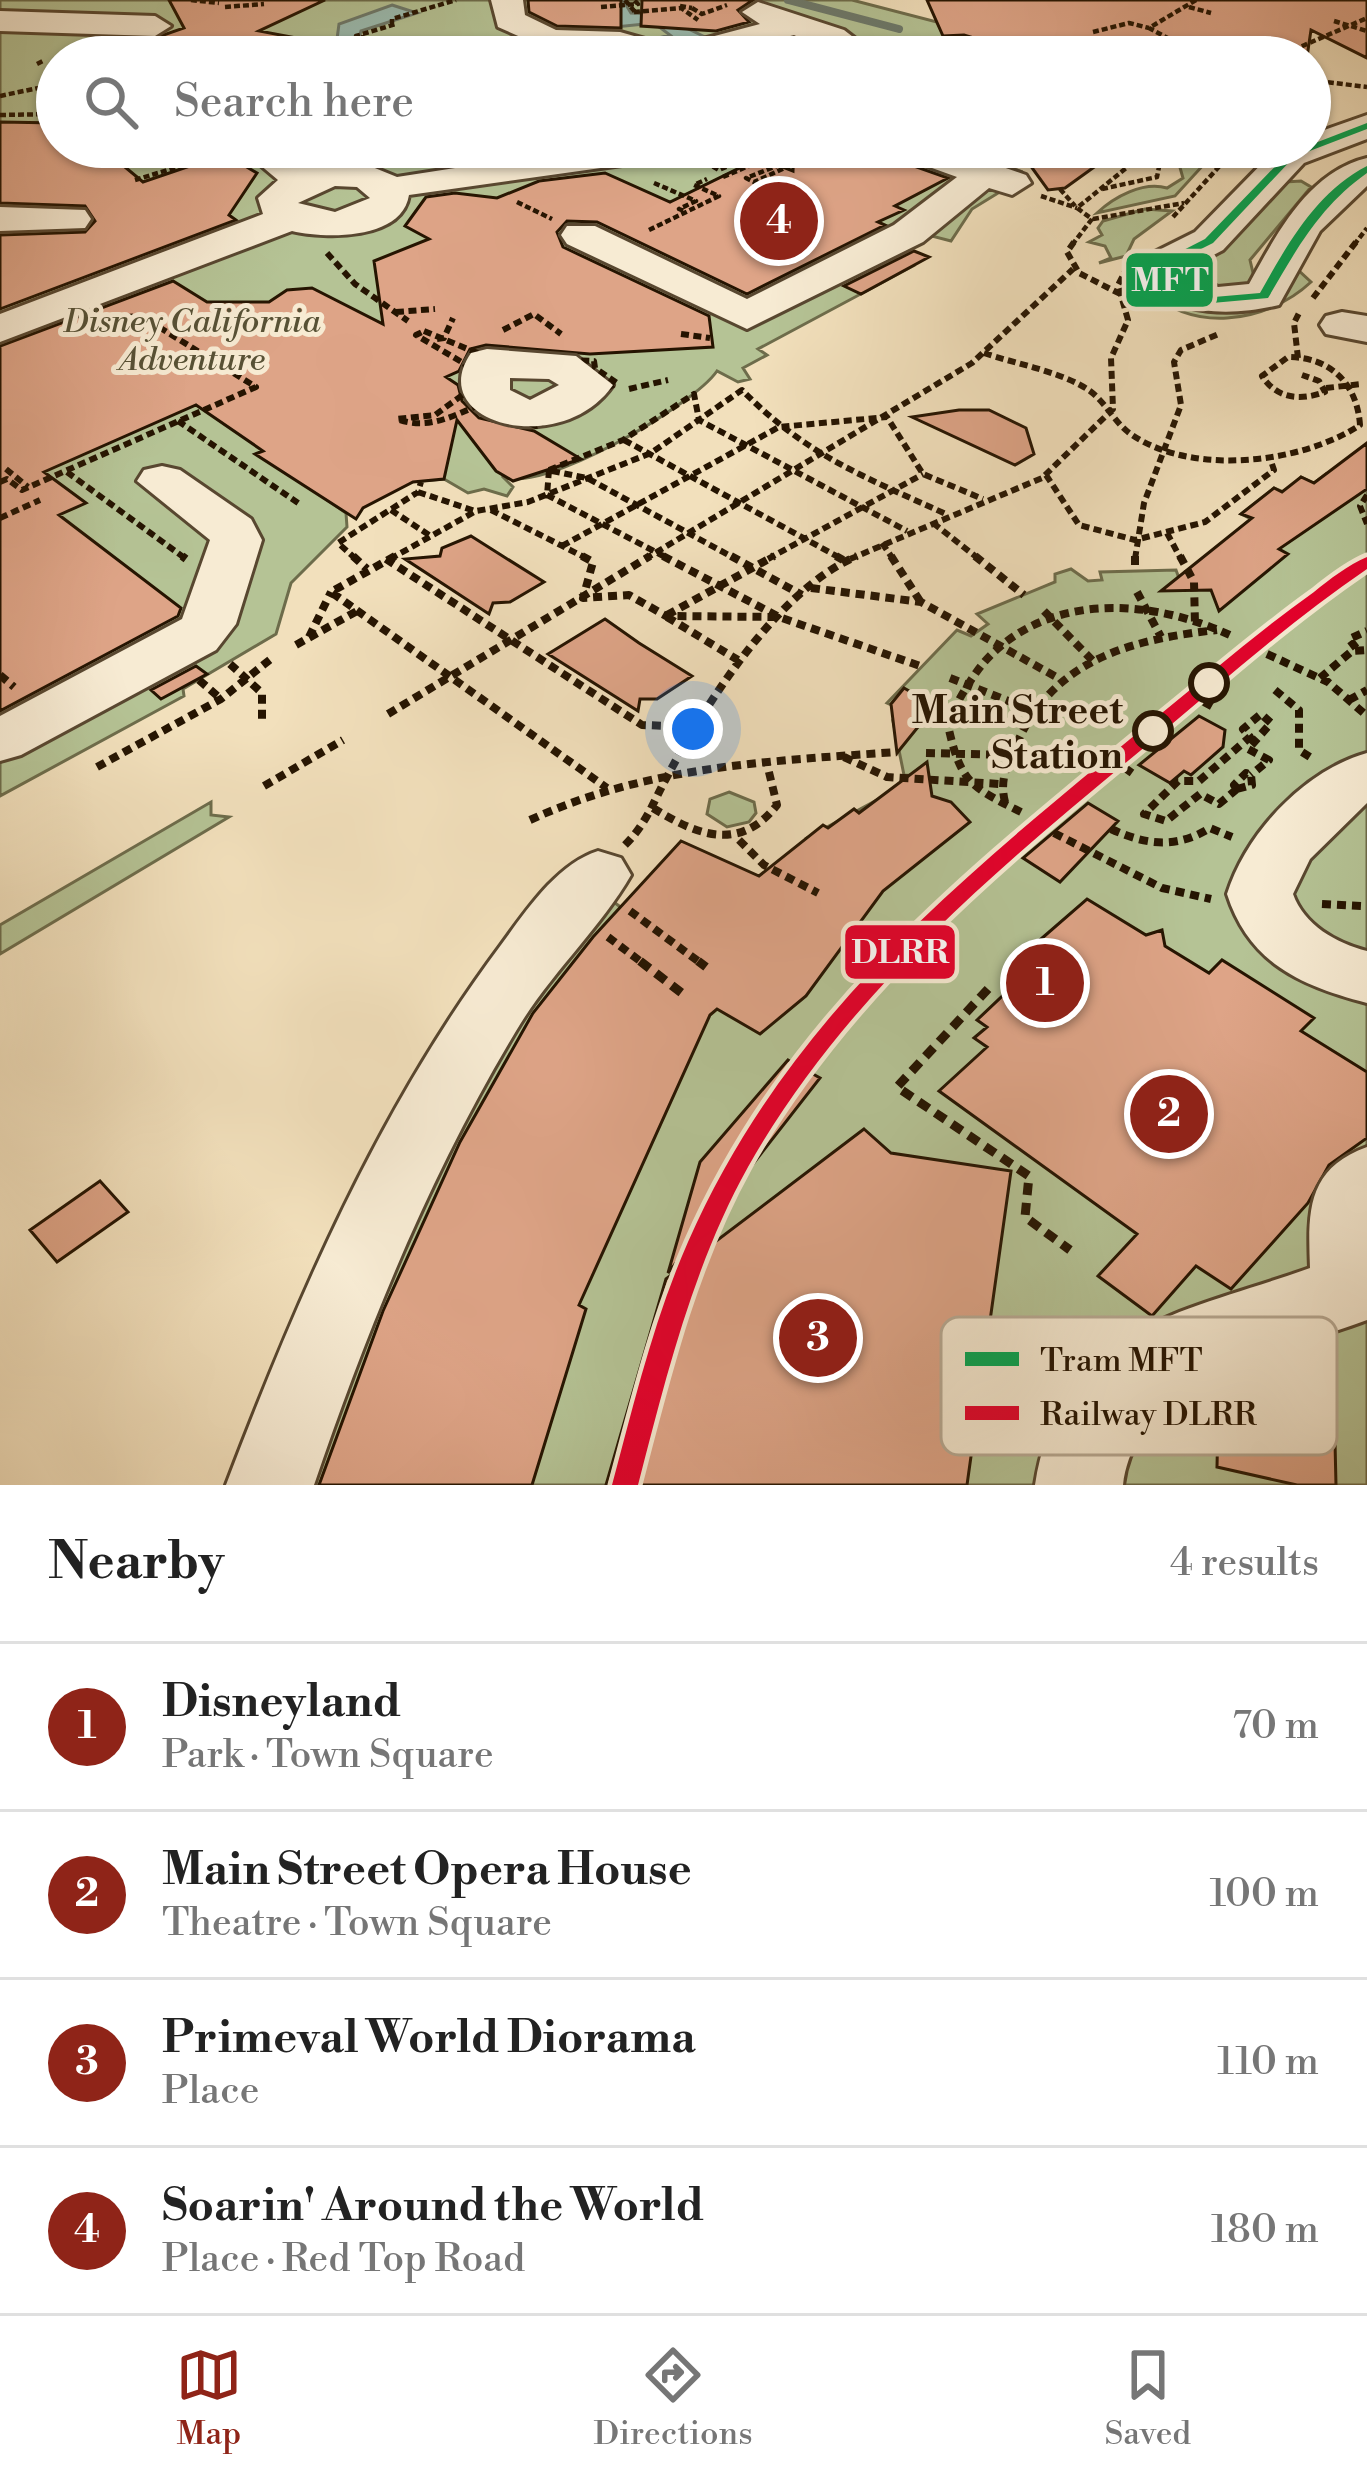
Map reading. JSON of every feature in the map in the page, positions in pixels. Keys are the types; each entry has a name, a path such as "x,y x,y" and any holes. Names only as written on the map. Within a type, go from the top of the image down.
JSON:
{"street":[{"path":"166,36 187,0"},
{"path":"507,0 509,20 542,36"},
{"path":"723,6 826,36"},
{"path":"562,36 635,12 660,36"},
{"path":"0,21 116,36"},
{"path":"756,36 796,24"},
{"path":"1331,140 1367,126"},
{"path":"1331,165 1361,172"},
{"path":"0,329 284,209 267,168"},
{"path":"412,184 540,168"},
{"path":"581,235 736,329 915,230 981,185 949,168"},
{"path":"1279,168 1209,242 1168,262 1168,279 1212,300 1264,296 1302,226 1361,172"},
{"path":"0,218 71,219"},
{"path":"0,741 227,669 208,624 236,540 232,530 131,502"},
{"path":"1367,774 1350,783 1275,855 1260,894 1269,921 1298,950 1335,970 1367,977"},
{"path":"270,1485 336,1309 478,1030 587,884"},
{"path":"1278,1317 1359,1287 1348,1209 1367,1180"},
{"path":"1079,1485 1082,1455"}],"path":[{"path":"187,0 264,4"},
{"path":"356,36 394,24 392,19 456,0"},
{"path":"625,0 635,12"},
{"path":"1149,28 1196,0"},
{"path":"680,6 723,6"},
{"path":"617,7 635,12"},
{"path":"1189,7 1211,14"},
{"path":"602,8 635,12 681,8 698,20"},
{"path":"1334,22 1365,19"},
{"path":"1319,36 1347,20"},
{"path":"1347,20 1367,31"},
{"path":"1093,32 1129,23 1165,36"},
{"path":"1320,27 1331,30"},
{"path":"1304,34 1310,36"},
{"path":"1331,83 1367,87"},
{"path":"0,96 36,88"},
{"path":"0,115 36,116"},
{"path":"135,181 176,168"},
{"path":"147,181 181,168"},
{"path":"712,168 723,174 748,168"},
{"path":"723,174 730,168"},
{"path":"723,174 739,168"},
{"path":"772,168 746,178 754,182 786,168"},
{"path":"744,185 751,187 791,168"},
{"path":"1077,208 1126,168"},
{"path":"1100,189 1157,177 1159,168"},
{"path":"1162,226 1217,168"},
{"path":"681,218 719,196 694,185 707,179"},
{"path":"1060,189 1092,219"},
{"path":"388,714 821,458 984,353 1073,268 1066,252 1092,219 1185,202"},
{"path":"329,256 355,284 408,321"},
{"path":"587,884 646,824 668,774 739,660 802,595 843,560 1046,475 1112,410 1111,358 1128,320 1120,296"},
{"path":"397,313 435,309"},
{"path":"0,482 28,487 256,387 140,316 129,320 114,311"},
{"path":"393,327 397,313"},
{"path":"410,337 444,338 453,318"},
{"path":"1274,323 1337,320"},
{"path":"1294,323 1337,320"},
{"path":"1294,323 1298,358"},
{"path":"683,333 703,341 736,329"},
{"path":"1135,571 1135,540 1181,405 1174,362 1198,340 1228,331"},
{"path":"984,353 1089,390 1130,434 1204,462 1270,458 1350,434 1366,414 1366,394 1362,384 1336,365 1298,358 1271,363 1262,376 1264,383 1293,398 1321,395 1326,388"},
{"path":"1302,375 1326,388 1362,384"},
{"path":"308,638 331,592 367,569 476,512 547,495 651,453 742,390 779,428 821,458 948,515"},
{"path":"549,470 623,440 694,394 699,420"},
{"path":"562,546 779,428 887,417"},
{"path":"887,417 923,473 984,500"},
{"path":"699,420 908,532"},
{"path":"178,422 301,505"},
{"path":"623,440 843,560"},
{"path":"1046,475 1079,525 1135,540 1205,522 1274,470 1270,458"},
{"path":"6,469 28,487"},
{"path":"549,470 587,478 694,532 802,595"},
{"path":"547,495 549,470"},
{"path":"66,471 131,502 188,561"},
{"path":"666,616 923,473"},
{"path":"367,569 338,543 418,492 422,479"},
{"path":"418,492 444,496 476,512"},
{"path":"547,495 779,616 922,668"},
{"path":"1367,495 1360,506 1367,524"},
{"path":"0,518 40,500"},
{"path":"391,510 430,536"},
{"path":"491,510 592,562 583,598"},
{"path":"932,523 1024,595"},
{"path":"1166,531 1195,582 1196,632"},
{"path":"882,543 921,602"},
{"path":"386,559 642,725 700,727"},
{"path":"811,588 921,602 1060,679"},
{"path":"331,592 607,788"},
{"path":"1137,592 1161,638"},
{"path":"583,598 629,595 739,660"},
{"path":"1021,812 986,798 970,784 954,754 947,721 968,685 1000,646 1102,604 1144,604 1234,637"},
{"path":"296,645 357,611"},
{"path":"1044,611 1095,663"},
{"path":"666,616 779,616"},
{"path":"1005,802 1000,784 1012,755 1034,711 1060,679 1161,638 1219,630"},
{"path":"1320,678 1363,650 1349,639 1367,631"},
{"path":"1268,654 1320,678 1367,716"},
{"path":"97,767 227,669 262,693 262,721"},
{"path":"950,679 1034,711"},
{"path":"1275,690 1302,712 1306,723 1299,741"},
{"path":"1349,700 1367,690"},
{"path":"1262,713 1271,723 1248,749 1269,760 1247,784 1219,805 1200,794 1166,821 1144,814 1178,781 1198,781 1211,771 1250,737 1243,729 1262,713"},
{"path":"264,786 343,740"},
{"path":"530,820 607,788 668,774 897,752"},
{"path":"926,754 1012,755"},
{"path":"842,757 887,777 1000,784"},
{"path":"739,841 764,825 777,805 767,764"},
{"path":"1247,784 1264,792"},
{"path":"653,808 712,838 739,841 764,865 818,892"},
{"path":"1111,829 1151,844 1186,842 1202,833"},
{"path":"1054,832 1162,888 1196,898 1233,899"},
{"path":"587,884 620,892 615,899 706,967"},
{"path":"587,884 683,994"},
{"path":"988,989 897,1087 1029,1177 1025,1216 1070,1250"}],"green space":[{"name":"Disney California Adventure","path":"0,0 852,0 937,22 945,36 36,36 36,168 1011,168 1020,171 1013,176 1021,179 972,209 951,241 932,236 892,257 913,266 758,349 767,355 743,368 750,379 738,382 717,371 679,405 581,461 521,479 502,476 513,487 507,496 484,489 468,493 444,479 313,490 346,513 347,527 291,583 276,634 183,689 184,696 0,796"},
{"path":"1180,168 1201,168 1175,196 1097,213 1129,192 1167,188 1183,178"},
{"path":"1301,181 1311,187 1250,260 1256,286 1209,293 1179,266 1285,182"},
{"path":"1145,209 1172,211 1134,239 1126,256 1099,263 1111,258 1105,246 1089,242 1102,235 1098,228 1103,221"},
{"path":"1158,250 1167,250 1197,303 1298,270 1311,282 1293,296 1250,315 1204,317 1161,301 1143,285 1143,270"},
{"path":"1326,474 1367,489 1367,1485 239,1485 561,879 577,860 616,888 607,897 704,969 811,841 807,838 921,776 904,775 893,721 907,722 907,712 887,703 957,630 971,636 988,624 977,614 1055,582 1055,574 1071,569 1088,581 1102,580 1100,572 1176,570 1180,581 1251,519 1241,514 1274,488 1288,494 1301,477 1314,483"},
{"path":"729,792 754,802 756,813 749,822 727,827 707,814 710,799"},
{"path":"211,802 211,815 229,817 0,954 0,925"}],"water":[{"path":"569,0 623,0 631,13 671,21 704,36 666,36 670,35 654,23 586,30 555,23"},
{"path":"392,5 417,13 361,31 360,36 337,36 339,24"}],"building":[{"path":"169,0 325,0 259,31 286,36 161,36 184,28"},
{"path":"528,0 621,0 621,28 557,26 529,12"},
{"path":"642,0 753,0 738,10 749,22 716,31 641,26"},
{"path":"927,0 1367,0 1367,58 1311,30 1310,36 943,36"},
{"path":"0,122 36,123 36,168 126,168 143,182 184,168 249,168 257,173 229,215 236,220 0,309 0,235 85,232 95,221 85,206 0,203"},
{"path":"740,168 920,168 948,178 895,206 904,210 878,222 885,225 747,294 597,222 567,221 557,232 563,247 709,316 713,347 590,354 486,345 470,349 459,371 446,377 458,385 462,401 479,418 534,431 581,459 513,481 496,471 457,420 444,479 413,482 363,508 356,519 255,454 263,451 196,405 44,472 86,503 59,515 181,608 178,616 0,711 0,346 173,281 207,302 269,302 287,290 312,288 383,324 374,261 429,239 405,226 426,197 455,193 497,198 539,181 605,173 670,202"},
{"path":"1032,168 1093,168 1065,188 1048,190"},
{"path":"914,251 929,257 861,294 844,286"},
{"path":"989,410 1026,428 1034,454 1015,465 912,417"},
{"path":"1367,443 1367,489 1279,549 1288,554 1219,611 1211,590 1161,591 1252,518 1241,514 1274,488 1282,492 1301,477 1314,483"},
{"path":"471,536 544,582 510,602 493,603 489,614 405,559 440,556 442,548"},
{"path":"605,619 692,676 657,699 640,699 638,711 548,654"},
{"path":"196,666 207,674 161,699 151,690"},
{"path":"904,688 935,706 897,753 891,704"},
{"path":"1199,716 1225,730 1223,747 1191,775 1184,771 1170,783 1139,765"},
{"path":"927,762 932,796 951,802 970,822 883,891 806,996 760,1034 717,1009 710,1015 579,1305 586,1309 532,1485 319,1485 383,1311 460,1142 533,1013 593,937 681,841 759,876 823,825 828,828 854,809 859,813"},
{"path":"1088,803 1118,821 1060,882 1023,858"},
{"path":"1087,899 1146,935 1162,930 1165,946 1209,973 1222,960 1314,1018 1301,1031 1367,1072 1367,1138 1329,1165 1308,1203 1231,1289 1196,1266 1152,1316 1098,1276 1137,1234 939,1091 987,1047 974,1038 987,1027 977,1020 1053,948 1041,939"},
{"path":"788,1060 820,1078 668,1273 700,1162"},
{"path":"864,1129 891,1153 1011,1171 991,1317 941,1317 941,1455 971,1455 967,1485 606,1485 666,1279"},
{"path":"100,1181 128,1212 57,1262 30,1230"},
{"path":"1217,1455 1335,1455 1336,1485 1297,1485 1217,1467"}],"waterway":[{"path":"788,0 899,29"}],"tram line":[{"name":"MFT","path":"1331,140 1367,126"},
{"name":"MFT","path":"1279,168 1209,241 1168,262 1168,279 1212,300 1264,296 1319,209 1367,169"}],"rail line":[{"name":"DLRR","path":"625,1485 668,1332 700,1242 738,1163 783,1091 833,1025 887,964 1008,851 1279,626 1367,562"}],"place":[{"name":"Soarin' Around the World","path":"779,221"},
{"name":"Main Street Station","path":"1153,731"},
{"name":"Disneyland","path":"1045,983"},
{"name":"Main Street Opera House","path":"1169,1114"},
{"name":"Primeval World Diorama","path":"818,1338"}]}
